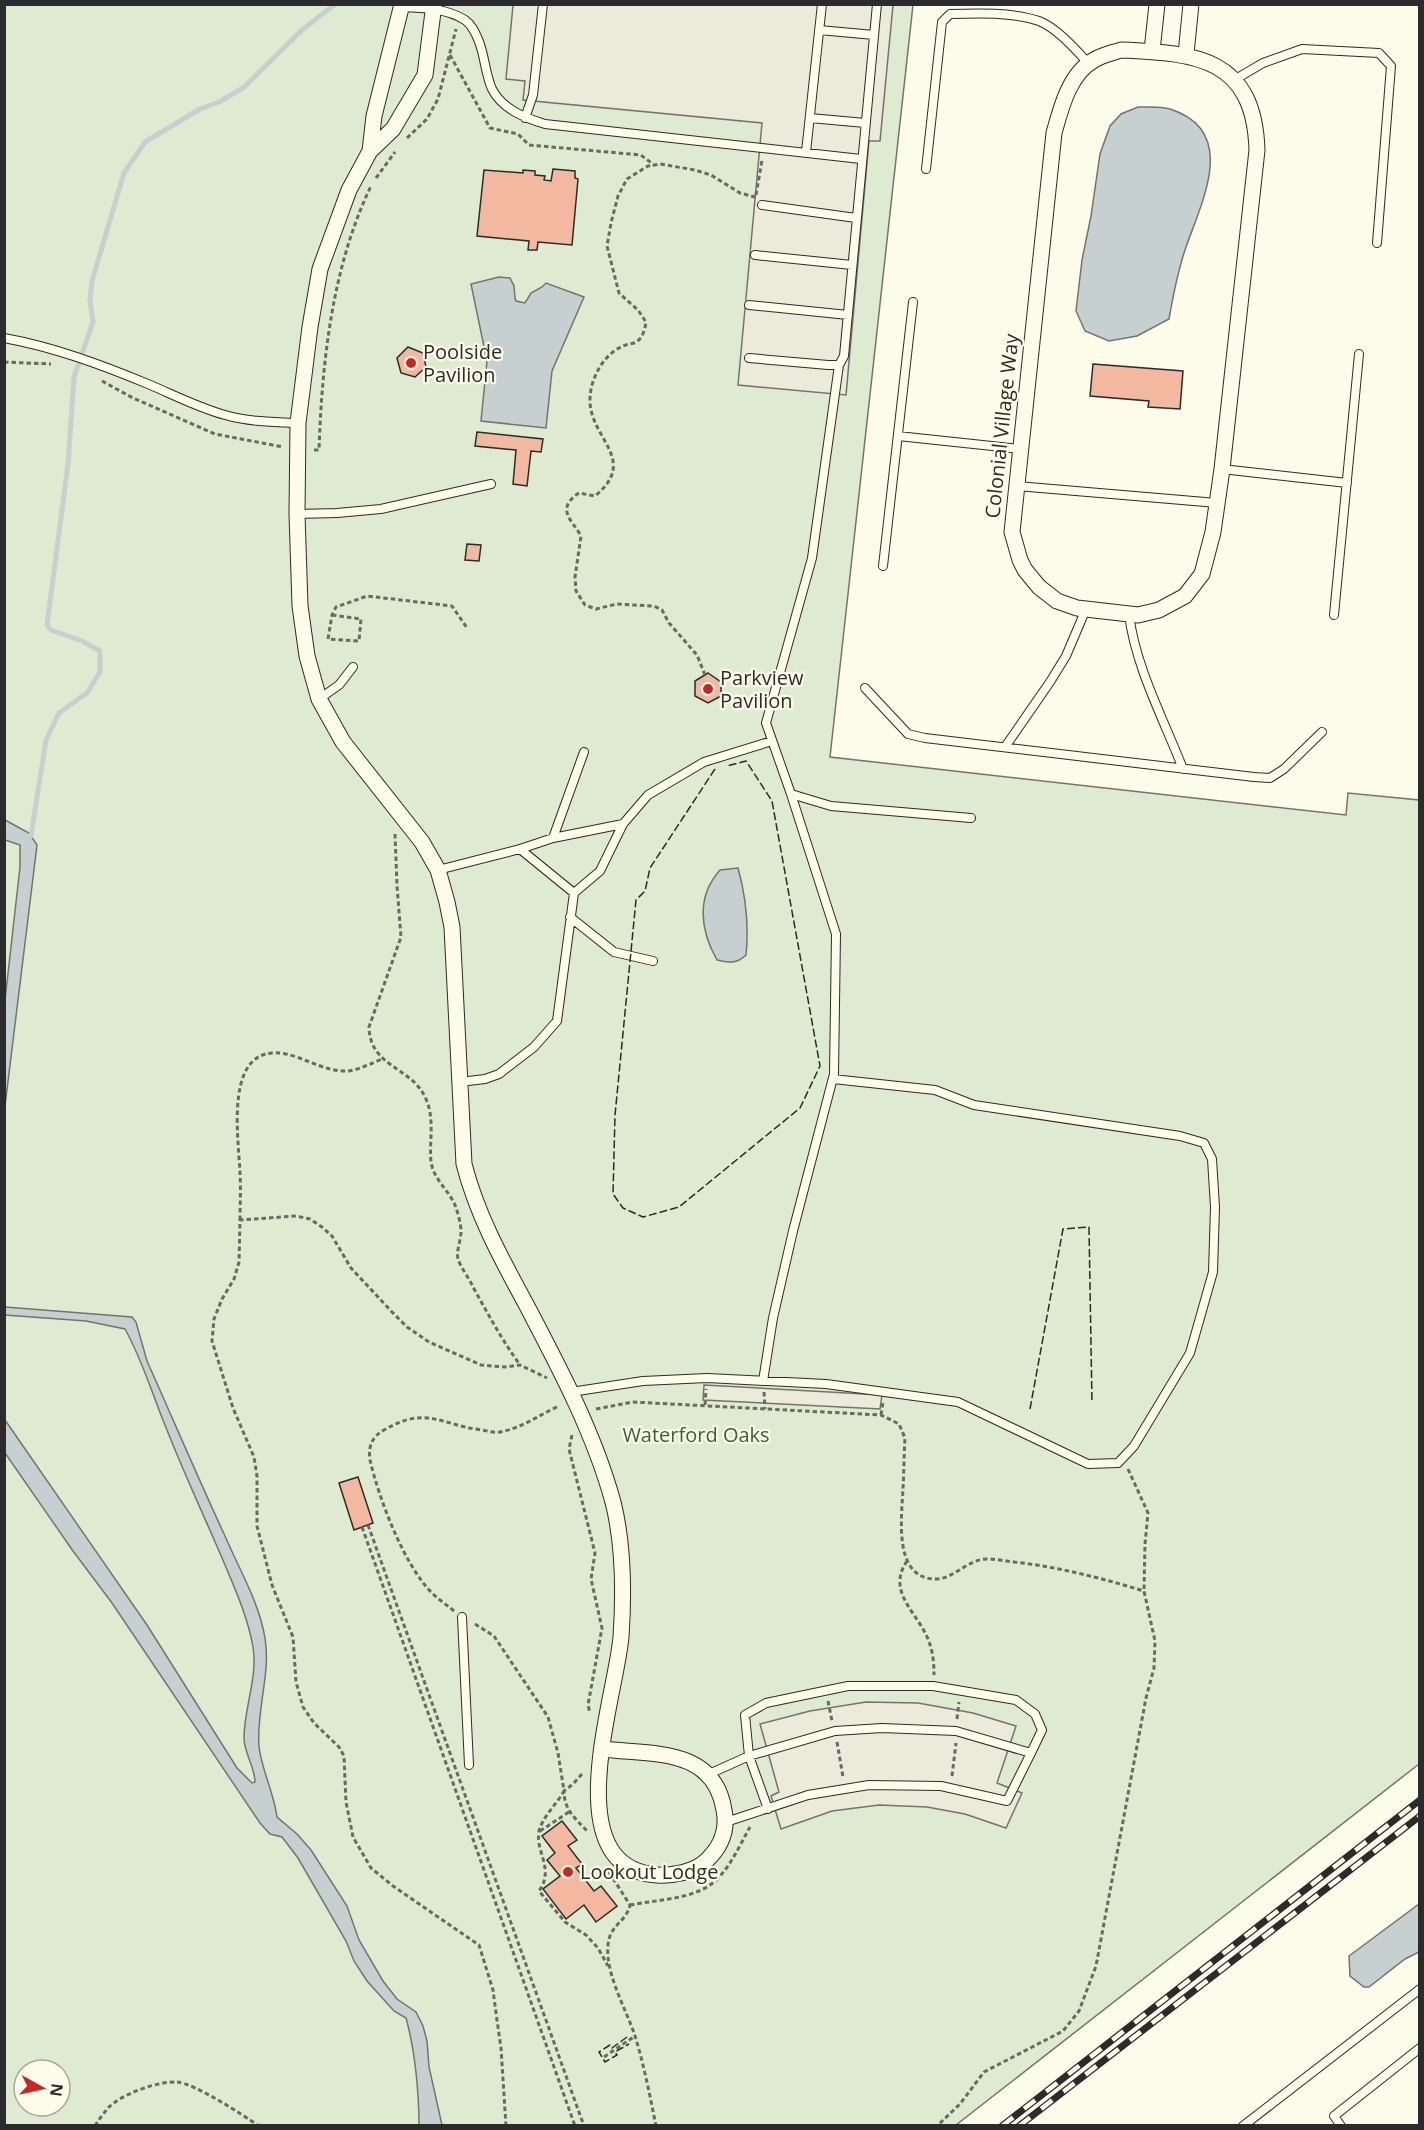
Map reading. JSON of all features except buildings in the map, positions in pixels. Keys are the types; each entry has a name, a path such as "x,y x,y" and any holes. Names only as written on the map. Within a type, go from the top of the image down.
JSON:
{"street":[{"path":"1152,51 1157,4"},
{"path":"1186,54 1191,4"},
{"path":"370,151 374,116 402,6"},
{"path":"434,7 425,75 393,129 370,151 349,190 320,269 298,423 291,448 297,514 300,606 307,656 318,699 343,742 422,842 438,870 452,927 464,1164 471,1190 487,1230 579,1424 604,1471 614,1506 623,1590 621,1641 603,1749 597,1792 600,1827 609,1846 631,1869 662,1876 682,1873 705,1863 720,1844 726,1822 722,1793 709,1774 694,1763 666,1755 603,1749"},
{"name":"Colonial Village Way","path":"1120,50 1152,51 1186,54 1227,72 1241,88 1256,125 1257,150 1213,532 1202,574 1185,596 1159,610 1138,615 1086,609 1057,602 1039,587 1025,570 1012,532 1054,133 1064,99 1078,75 1093,60 1120,50"}],"lane":[{"path":"525,118 533,95 543,4"},
{"path":"806,152 822,4"},
{"path":"763,1380 793,1231 833,1079 836,934 766,723 812,558 839,365 844,356 877,4"},
{"path":"402,6 434,7 466,21 473,28 482,49 491,88 501,103 525,118 545,124 861,159"},
{"path":"926,169 942,22 950,14 981,13 1040,22 1069,42 1089,64"},
{"path":"819,30 874,35"},
{"path":"1234,80 1263,63 1302,49 1379,53 1391,66 1377,243"},
{"path":"810,118 865,123"},
{"path":"762,206 856,218"},
{"path":"755,255 852,265"},
{"path":"883,566 913,302"},
{"path":"749,305 848,315"},
{"path":"4,338 38,344 104,366 187,402 225,415 254,421 298,423"},
{"path":"1334,615 1359,354"},
{"path":"749,358 839,365"},
{"path":"898,436 1021,449"},
{"path":"1222,469 1347,483"},
{"path":"297,514 381,509 491,484"},
{"path":"1017,486 1217,503"},
{"path":"1005,747 1066,656 1086,609"},
{"path":"1129,614 1132,637 1183,769"},
{"path":"318,699 339,685 353,667"},
{"path":"865,688 908,734 925,738 1270,778 1284,769 1322,732"},
{"path":"460,1082 485,1079 499,1074 534,1047 557,1021 574,893 600,871 623,824 648,795 704,762 772,741"},
{"path":"553,837 584,752"},
{"path":"791,794 831,806 971,818"},
{"path":"438,870 520,849 553,837 623,824"},
{"path":"520,849 574,893"},
{"path":"570,917 614,952 653,961"},
{"path":"567,1398 643,1381 707,1378 826,1384 958,1402 1088,1464 1119,1463 1124,1460 1190,1353 1213,1272 1215,1207 1212,1159 1204,1143 1180,1136 974,1105 935,1090 833,1079"},
{"path":"462,1617 469,1765"},
{"path":"726,1822 768,1809 808,1795 869,1785 941,1786 1007,1801 1042,1730 1035,1714 1016,1700 933,1686 848,1686 766,1702 745,1715 749,1756 768,1809"},
{"path":"709,1774 749,1756 835,1731 882,1728 956,1731 1031,1753"},
{"path":"1243,2126 1419,1989"},
{"path":"1341,2126 1334,2116 1419,2048"}],"path":[{"path":"404,142 427,118 438,99 457,16"},
{"path":"96,377 133,398 215,434 291,448 319,450 320,411 327,347 345,256 364,201 374,180 399,146"},
{"path":"755,196 763,148"},
{"path":"705,675 697,655 669,623 662,610 654,606 617,604 596,609 585,605 580,600 576,591 575,577 581,536 569,521 568,504 579,493 595,496 608,486 615,466 611,450 593,417 590,400 591,385 600,366 610,353 623,345 636,342 644,332 646,322 638,310 620,293 607,246 618,196 627,179 648,166 660,164 695,170 711,175 740,193 755,196 762,206"},
{"path":"4,362 58,365"},
{"path":"283,458 291,448"},
{"path":"332,615 361,619 360,641 328,639 332,615 336,607 367,596 452,606 467,628"},
{"path":"395,825 401,937 369,1027 372,1043 382,1059 412,1078 426,1099 431,1118 431,1162 436,1179 454,1204 461,1232 457,1257 488,1314 520,1365 551,1380"},
{"path":"382,1059 348,1071 286,1054 271,1053 258,1058 246,1070 239,1084 238,1262 234,1279 214,1319 212,1341 233,1408 254,1457 257,1476 257,1526 272,1585 293,1637 296,1682 303,1707 314,1723 339,1747 344,1756 346,1802 354,1837 371,1868 386,1882 472,1938 479,1945 495,2002 501,2048 506,2126"},
{"path":"240,1220 296,1216 310,1219 332,1236 351,1268 407,1327 429,1342 481,1365 505,1367 520,1365"},
{"path":"567,1398 520,1426 498,1432 473,1429 424,1416 407,1418 382,1431 372,1441 369,1449 373,1475 392,1525 414,1569 431,1592 462,1617 494,1636 548,1717 558,1753 564,1802 568,1812 588,1832 593,1842"},
{"path":"593,1722 588,1705 602,1628 591,1579 595,1553 569,1449 571,1438 591,1410 633,1402 881,1415 899,1424 905,1438 900,1527 903,1550 914,1570 929,1578 939,1579 985,1559 1038,1565 1097,1577 1144,1591"},
{"path":"938,2126 960,2104 984,2072 1063,2031 1079,2011 1096,1966 1146,1698 1154,1668 1155,1641 1144,1591 1145,1544 1149,1513 1124,1460"},
{"path":"368,1525 584,2126"},
{"path":"362,1527 575,2126"},
{"path":"907,1561 899,1581 908,1609 929,1640 933,1659 933,1686"},
{"path":"587,1767 564,1791 542,1823 539,1831 546,1866 539,1891 565,1922 586,1935 598,1948 609,1969 635,2036 656,2126"},
{"path":"539,1831 568,1812"},
{"path":"608,1871 630,1905 629,1912 615,1924 609,1940 609,1969"},
{"path":"604,2057 635,2036"},
{"path":"95,2126 110,2105 140,2090 159,2084 178,2082 220,2102 259,2126"}],"green space":[{"name":"Waterford Oaks","path":"5,5 913,5 830,757 1346,815 1348,793 1419,800 1419,1764 956,2125 5,2126"}],"shaded area":[{"path":"513,5 893,5 880,141 869,141 846,395 738,385 762,123 523,100 525,81 506,79"},
{"path":"1138,107 1166,108 1191,119 1204,133 1210,150 1210,169 1200,209 1181,265 1169,319 1137,336 1109,341 1085,331 1076,311 1082,260 1100,154 1110,126 1121,114"},
{"path":"499,277 510,278 514,286 516,301 525,303 531,293 546,283 584,297 552,371 546,428 481,421 487,361 471,284"},
{"path":"5,820 29,833 37,845 5,1106 5,1000 20,867 20,845 5,840"},
{"path":"738,868 746,912 746,955 736,961 725,962 717,960 711,949 704,925 704,902 712,880 720,870"},
{"path":"5,1307 132,1317 136,1322 147,1361 248,1586 262,1625 266,1665 259,1747 277,1817 311,1850 347,1906 359,1940 383,1981 397,1999 416,2012 427,2041 429,2067 442,2125 419,2125 416,2072 406,2018 394,2011 367,1981 298,1858 282,1837 270,1834 260,1823 112,1603 5,1453 5,1420 147,1625 237,1768 252,1783 255,1782 244,1738 254,1670 253,1647 248,1626 233,1585 125,1329 86,1321 5,1315"},
{"path":"704,1385 882,1395 880,1409 703,1400"},
{"path":"866,1702 918,1703 973,1713 1016,1726 997,1783 1022,1793 1006,1828 965,1814 927,1807 879,1805 832,1811 781,1829 771,1796 779,1792 760,1724 810,1711"},
{"path":"1419,1904 1419,1952 1405,1959 1369,1987 1364,1987 1350,1976 1349,1956"}],"waterway":[{"path":"31,836 46,740 59,713 87,693 100,672 100,651 82,641 51,630 47,625 68,464 74,377 93,322 90,300 92,281 124,173 145,142 200,109 219,102 243,88 302,30 335,4"}],"railway":[{"path":"1002,2126 1420,1800"},
{"path":"1019,2126 1420,1816"}],"fence":[{"path":"715,769 650,868 645,891 636,900 615,1115 613,1194 623,1208 643,1217 679,1207 800,1108 820,1066 772,801 746,761 727,766"},
{"path":"1030,1409 1063,1229 1089,1227 1092,1403"},
{"path":"627,2037 612,2048 610,2045 599,2052 605,2062 617,2055 615,2052 629,2044"}],"place":[{"name":"Poolside Pavilion","path":"411,363"},
{"name":"Parkview Pavilion","path":"708,689"},
{"name":"Lookout Lodge","path":"568,1872"}]}
